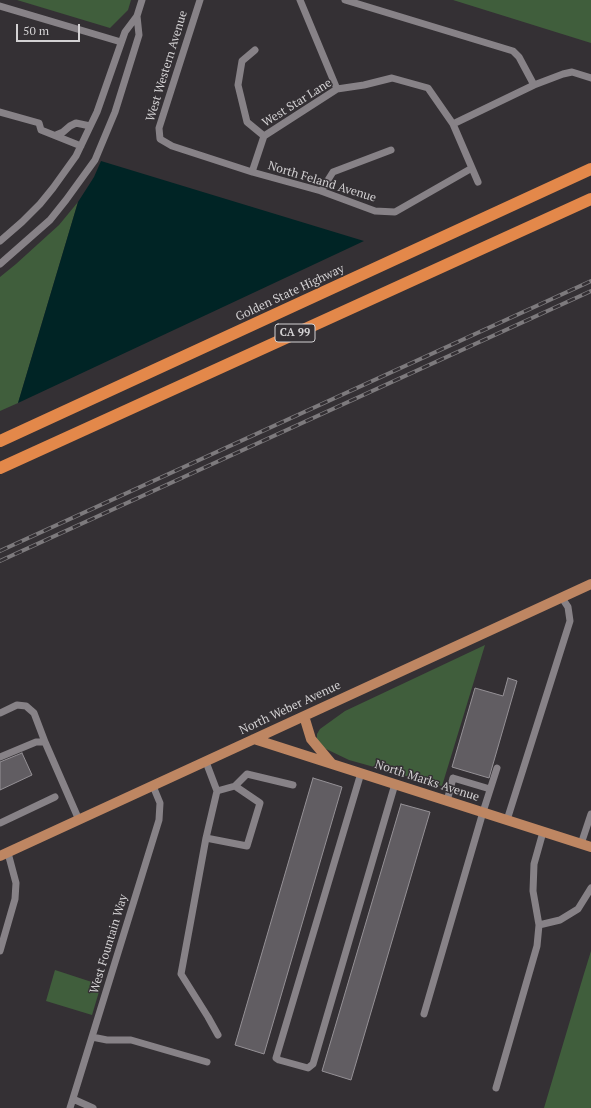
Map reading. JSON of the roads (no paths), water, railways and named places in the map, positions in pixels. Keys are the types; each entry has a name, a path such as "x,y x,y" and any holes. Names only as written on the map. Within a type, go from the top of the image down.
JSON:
{"highway":[{"name":"Golden State Highway","path":"0,441 591,169"},
{"name":"CA 99","path":"0,468 591,199"}],"main road":[{"name":"North Weber Avenue","path":"4,854 591,584"},
{"path":"304,716 311,739 332,764"},
{"name":"North Marks Avenue","path":"254,739 586,846"}],"street":[{"path":"0,241 22,222 53,188 82,146 125,32 137,16 142,0"},
{"name":"West Western Avenue","path":"160,139 159,128 200,0"},
{"path":"300,0 337,89"},
{"path":"345,0 513,51 519,57 534,85"},
{"path":"0,6 122,42"},
{"path":"0,264 50,220 95,160 115,112 139,35 137,16"},
{"path":"255,50 242,61 238,85 247,122 264,136"},
{"path":"453,124 534,85 563,74 572,72 591,78"},
{"name":"West Star Lane","path":"252,172 264,136 337,89 364,85 392,78 428,88 453,124 478,182"},
{"path":"0,112 39,123 41,130 82,146"},
{"path":"56,135 76,123 90,126"},
{"name":"North Feland Avenue","path":"160,139 172,146 252,172 321,191 375,211 395,212 472,168"},
{"path":"321,191 333,172 391,150"},
{"path":"507,820 570,621 568,607 562,598"},
{"path":"0,713 17,705 26,706 34,713 79,820"},
{"path":"0,757 36,742 45,742"},
{"path":"206,762 216,791 181,974 218,1035"},
{"path":"424,1014 497,768"},
{"path":"361,773 276,1058 279,1060 308,1068 313,1064 395,784"},
{"path":"216,791 235,786 247,774 293,785"},
{"path":"447,801 453,778 490,789"},
{"name":"West Fountain Way","path":"70,1108 159,820 160,803 154,786"},
{"path":"206,838 247,846 260,803 235,786"},
{"path":"0,823 55,797"},
{"path":"586,846 591,814"},
{"path":"496,1088 537,946 539,925 533,891 534,864 544,832"},
{"path":"0,951 16,899 16,883 4,854"},
{"path":"539,925 560,920 578,909 591,888"},
{"path":"92,1037 107,1040 131,1040 207,1062"},
{"path":"73,1099 93,1108"}],"water":[{"path":"101,161 364,241 18,403 78,202 94,177"}],"railway":[{"path":"0,551 591,281"},
{"path":"0,561 591,291"}]}
